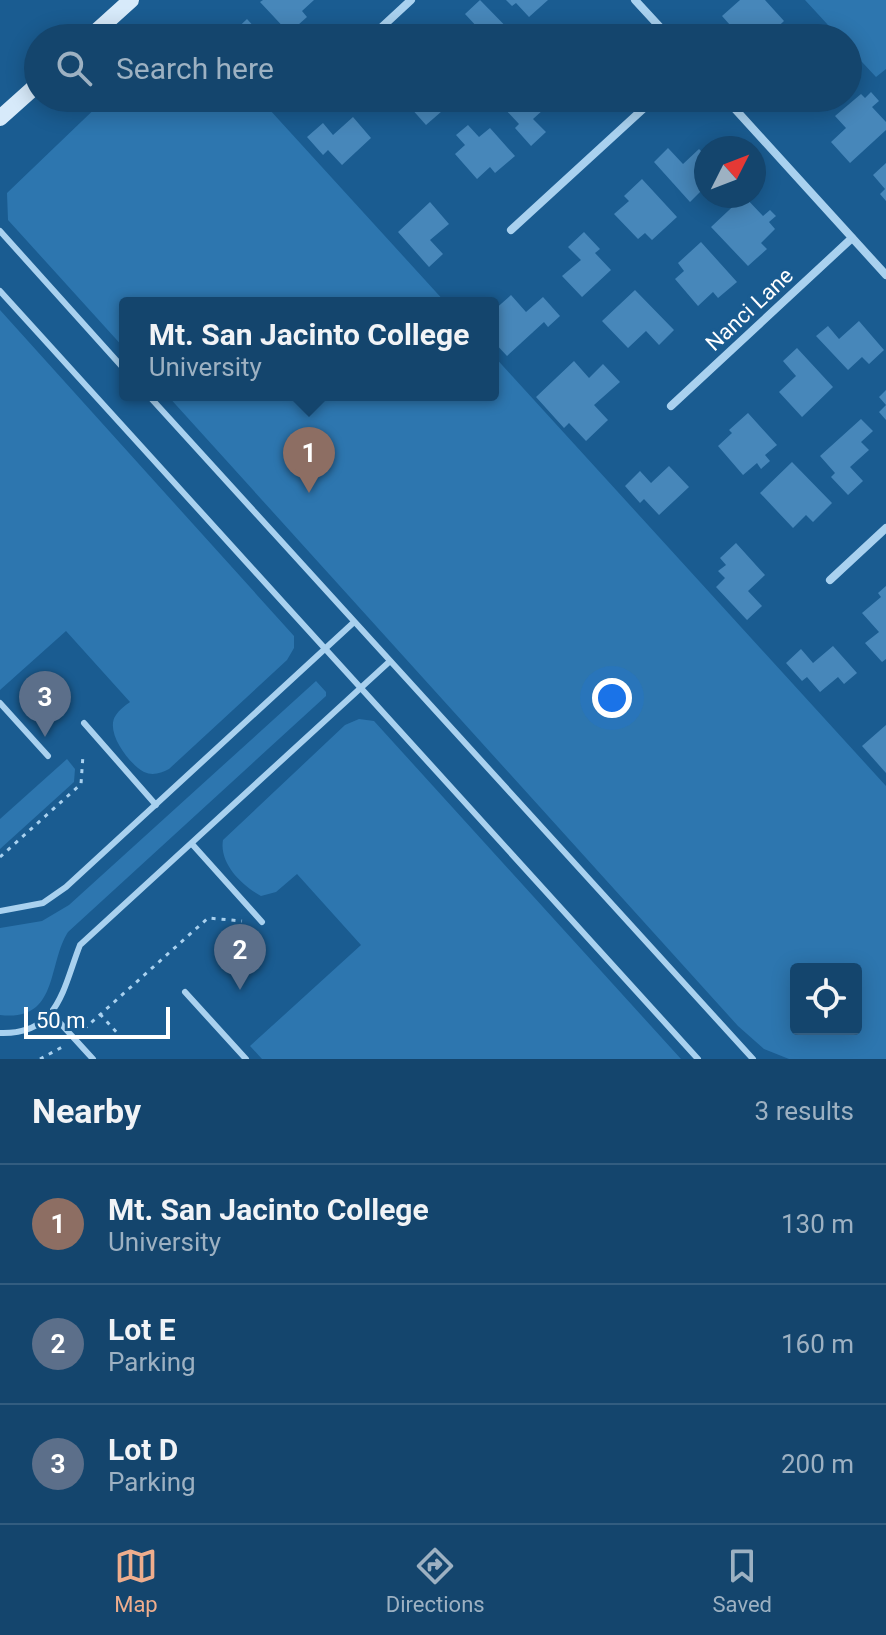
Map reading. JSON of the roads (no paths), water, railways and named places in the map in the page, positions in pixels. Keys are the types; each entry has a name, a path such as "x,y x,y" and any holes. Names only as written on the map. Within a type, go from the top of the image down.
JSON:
{"main road":[{"path":"104,24 131,0"},
{"path":"0,118 24,97"}],"street":[{"path":"385,24 411,0"},
{"path":"635,0 657,24"},
{"path":"511,230 640,112"},
{"path":"738,112 886,275"},
{"name":"Nanci Lane","path":"671,406 852,238"},
{"path":"830,580 886,528"}],"lane":[{"path":"0,231 119,363"},
{"path":"0,291 698,1059"},
{"path":"153,401 753,1059"},
{"path":"0,911 43,903 66,887 353,623"},
{"path":"0,1033 29,1029 51,1013 64,992 80,945 389,662"},
{"path":"0,703 48,756"},
{"path":"84,723 156,805"},
{"path":"192,844 262,922"},
{"path":"185,992 246,1059"},
{"path":"51,1013 93,1059"}],"place":[{"name":"Mt. San Jacinto College","path":"309,493"},
{"name":"Lot D","path":"45,737"},
{"name":"Lot E","path":"240,990"}]}
